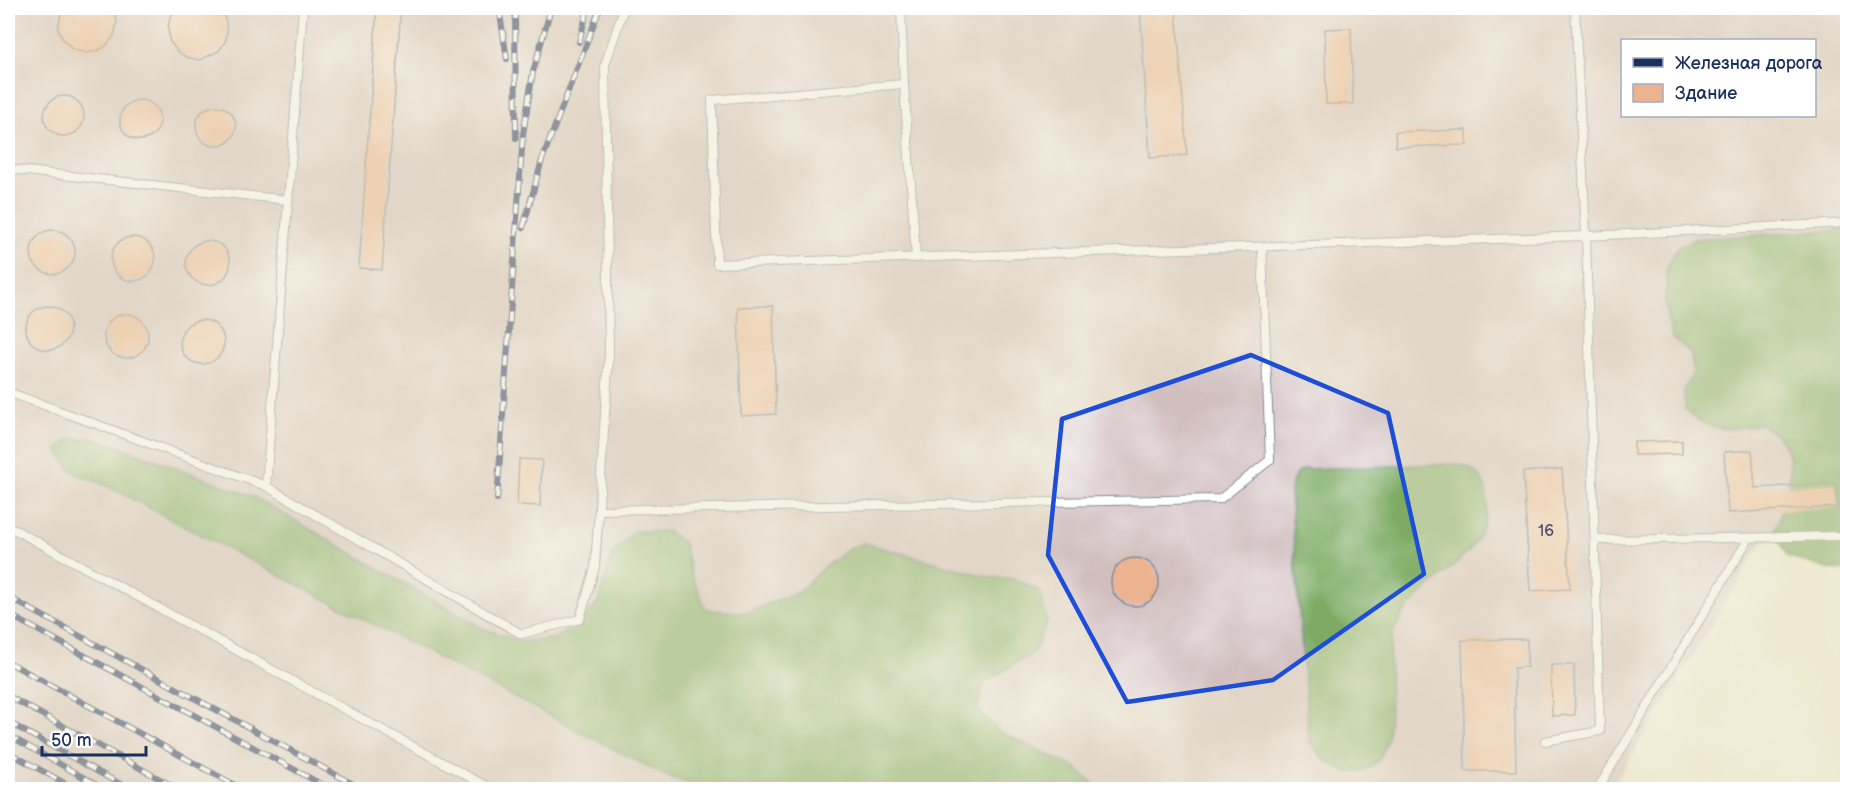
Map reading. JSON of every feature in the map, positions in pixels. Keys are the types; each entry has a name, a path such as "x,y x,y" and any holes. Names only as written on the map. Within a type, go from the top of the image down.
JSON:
{"lane":[{"path":"266,486 303,8"},
{"path":"8,392 266,486 521,634 580,619 596,567 609,354 604,65 624,8"},
{"path":"901,8 916,258"},
{"path":"1545,741 1600,731 1586,236 1575,8"},
{"path":"904,84 712,100 717,264 1586,236 1848,223"},
{"path":"8,169 288,200"},
{"path":"599,510 1220,499 1270,460 1262,247"},
{"path":"8,526 492,789"},
{"path":"1595,540 1848,536"},
{"path":"1597,789 1749,538"}],"highlighted area":[{"path":"1251,355 1388,413 1424,574 1273,680 1127,702 1048,555 1062,419"}],"shaded area":[{"path":"8,8 1847,8 1847,533 1762,542 1611,789 8,789"}],"green space":[{"path":"1847,229 1847,570 1827,569 1787,556 1775,531 1786,497 1790,475 1787,452 1780,438 1760,424 1729,429 1711,426 1702,423 1685,410 1684,390 1693,373 1691,353 1672,337 1665,308 1666,270 1677,248 1694,239"},
{"path":"70,438 95,439 127,449 254,497 482,628 520,641 553,639 580,624 598,602 612,555 634,531 667,531 684,543 691,574 706,609 744,613 799,592 824,567 847,550 864,543 989,577 1015,579 1040,591 1047,622 1034,652 984,683 977,708 1000,732 1076,768 1099,789 705,789 664,775 111,488 73,472 57,451"},
{"path":"1458,464 1475,472 1485,486 1487,499 1485,521 1477,540 1464,556 1416,599 1402,615 1393,634 1390,649 1389,725 1381,757 1371,767 1349,773 1325,760 1309,741 1290,489 1296,474 1305,469"}],"building":[{"path":"62,8 113,8 117,22 114,36 106,46 97,51 86,53 72,49 62,38 58,28"},
{"path":"178,8 218,8 225,18 227,29 226,40 219,51 200,60 186,57 177,51 170,42 168,28 170,17"},
{"path":"377,8 401,8 382,270 359,268"},
{"path":"1140,8 1176,8 1187,155 1150,158"},
{"path":"1351,28 1353,104 1326,104 1325,29"},
{"path":"64,96 72,97 78,102 83,108 83,124 78,130 72,135 64,136 56,135 50,130 45,124 44,116 45,108 50,102 56,97"},
{"path":"140,100 148,101 154,106 159,112 159,128 154,134 148,139 140,140 132,139 126,134 121,128 120,120 121,112 126,106 132,101"},
{"path":"216,106 224,107 230,112 235,118 235,134 230,140 224,145 216,146 208,145 202,140 197,134 196,126 197,118 202,112 208,107"},
{"path":"1467,130 1467,145 1396,147 1395,132"},
{"path":"53,230 68,237 75,252 68,267 53,274 38,267 31,252 38,237"},
{"path":"133,237 148,244 155,259 148,274 133,281 118,274 111,259 118,244"},
{"path":"208,241 223,248 230,263 223,278 208,285 193,278 186,263 193,248"},
{"path":"48,306 63,313 70,328 63,343 48,350 33,343 26,328 33,313"},
{"path":"773,306 776,414 741,416 738,307"},
{"path":"126,314 141,321 148,336 141,351 126,358 111,351 104,336 111,321"},
{"path":"202,320 217,327 224,342 217,357 202,364 187,357 180,342 187,327"},
{"path":"1682,441 1682,454 1634,455 1634,442"},
{"path":"1752,450 1755,488 1836,483 1838,507 1728,513 1724,452"},
{"path":"519,459 542,460 540,506 517,505"},
{"path":"1562,469 1570,589 1530,591 1523,472"},
{"path":"1130,558 1140,558 1152,565 1159,577 1159,587 1152,599 1140,606 1130,606 1115,595 1111,587 1111,577 1122,562"},
{"path":"1527,639 1527,667 1514,668 1516,771 1465,771 1462,640"},
{"path":"1551,665 1574,665 1575,715 1552,716"}],"railway":[{"path":"499,8 507,59"},
{"path":"515,8 516,138"},
{"path":"497,499 523,134 533,72 551,8"},
{"path":"579,42 588,8"},
{"path":"523,228 542,160 600,8"},
{"path":"8,597 364,790"},
{"path":"8,614 332,790"},
{"path":"8,662 244,790"},
{"path":"8,696 180,790"},
{"path":"8,722 131,790"},
{"path":"8,735 106,790"},
{"path":"8,752 77,790"}]}
